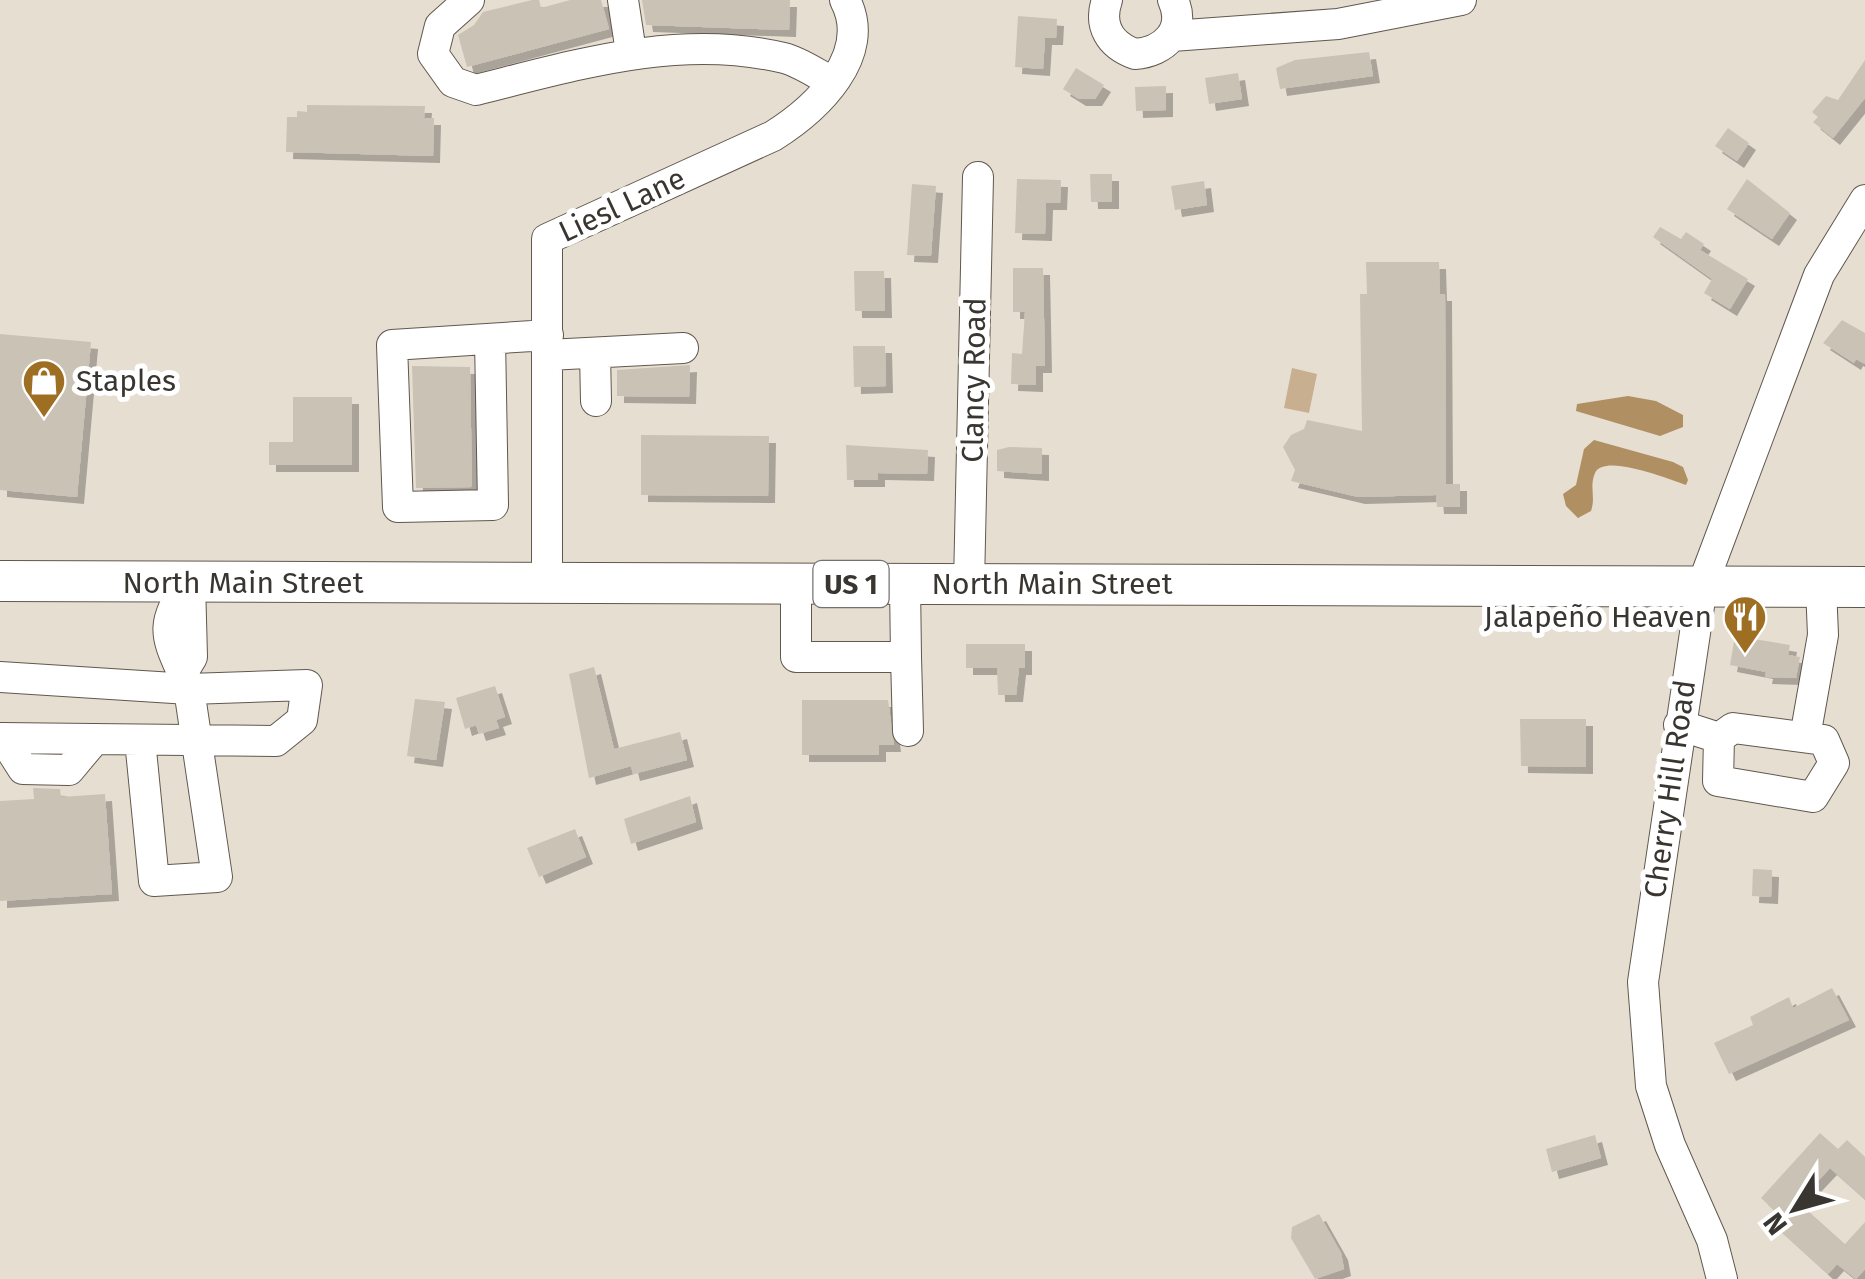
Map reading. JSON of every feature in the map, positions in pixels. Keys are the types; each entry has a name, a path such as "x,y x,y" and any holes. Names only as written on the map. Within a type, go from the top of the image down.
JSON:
{"main road":[{"name":"North Main Street","path":"0,582 1865,587"}],"street":[{"path":"469,0 440,26 432,54 453,82 476,90 631,52 727,51 786,58 832,82"},
{"path":"623,0 631,52"},
{"name":"Liesl Lane","path":"548,585 547,239 773,136 806,115 852,50 854,16 845,0"},
{"path":"1107,0 1104,26 1121,49 1150,53 1172,36 1178,22 1173,0"},
{"path":"1172,36 1338,24 1460,0"},
{"name":"Clancy Road","path":"969,584 978,177"},
{"name":"Cherry Hill Road","path":"1722,1279 1712,1240 1660,1116 1644,1035 1642,982 1702,586 1818,274 1865,200"},
{"path":"490,339 493,505 398,507 392,345 490,339 595,352 683,348"},
{"path":"595,352 596,401"},
{"path":"492,472 548,472"},
{"path":"140,740 154,881 217,876 200,740 186,681 192,658 190,582"},
{"path":"796,584 796,657 906,656"},
{"path":"905,584 908,731"},
{"path":"1805,737 1823,635 1821,587"},
{"path":"0,677 307,686 302,720 276,741 2,738"},
{"path":"1679,725 1719,738"},
{"path":"1733,728 1824,740 1834,764 1813,797 1718,781 1719,738 1733,728"}],"shaded area":[{"path":"1292,368 1317,374 1309,413 1284,408"},
{"path":"1628,396 1656,401 1683,415 1683,427 1660,436 1576,411 1577,404"},
{"path":"1594,440 1673,462 1683,467 1686,485 1623,466 1601,468 1593,478 1591,511 1578,518 1566,506 1563,494 1576,485 1584,449"}],"building":[{"path":"539,0 541,8 570,0 601,0 609,29 467,67 458,35 474,25 483,12"},
{"path":"642,0 790,0 789,30 646,25"},
{"path":"1018,16 1057,19 1056,38 1045,38 1043,69 1015,67"},
{"path":"1369,52 1373,76 1280,89 1276,68 1295,60"},
{"path":"1865,60 1865,98 1833,138 1813,122 1818,117 1812,112 1826,96 1838,100"},
{"path":"1076,68 1104,85 1095,99 1079,99 1063,89"},
{"path":"1238,73 1242,99 1209,104 1205,78"},
{"path":"1166,86 1166,110 1136,111 1135,87"},
{"path":"307,105 425,106 424,118 434,118 433,156 286,152 287,117 297,117 297,111 307,112"},
{"path":"1728,128 1749,143 1737,161 1715,146"},
{"path":"1090,174 1112,174 1112,202 1091,202"},
{"path":"1017,179 1061,180 1060,203 1046,203 1045,234 1015,233"},
{"path":"1747,179 1790,213 1772,239 1727,209"},
{"path":"1204,181 1207,205 1175,210 1171,186"},
{"path":"912,184 936,186 931,256 907,255"},
{"path":"1660,227 1681,239 1686,232 1704,244 1700,250 1748,279 1730,309 1704,293 1712,279 1653,237"},
{"path":"1366,262 1439,262 1440,294 1445,294 1446,484 1460,484 1460,507 1437,507 1436,495 1358,497 1291,481 1295,470 1283,447 1291,435 1304,429 1307,420 1362,431 1360,294 1367,294"},
{"path":"1013,268 1043,268 1045,366 1036,366 1036,385 1011,384 1012,353 1022,354 1025,312 1013,312"},
{"path":"854,271 884,271 885,311 855,311"},
{"path":"1842,320 1865,333 1865,364 1856,359 1854,363 1823,343"},
{"path":"0,334 91,342 77,497 0,490"},
{"path":"853,346 885,346 886,386 854,387"},
{"path":"690,365 689,397 617,396 617,370"},
{"path":"412,366 470,367 472,487 416,488"},
{"path":"293,397 352,397 352,465 269,465 269,442 293,442"},
{"path":"641,435 769,436 768,496 641,495"},
{"path":"846,445 928,450 927,474 878,473 878,480 847,480"},
{"path":"1042,448 1042,474 997,471 997,450"},
{"path":"1735,636 1790,645 1788,655 1800,657 1796,678 1765,677 1766,672 1730,665"},
{"path":"966,644 1025,644 1025,668 1019,668 1016,695 998,695 997,668 966,668"},
{"path":"594,667 614,749 680,732 687,760 633,774 631,766 589,778 569,674"},
{"path":"495,686 505,717 496,720 499,728 479,734 476,725 465,729 456,698"},
{"path":"415,699 445,702 436,760 407,756"},
{"path":"802,700 888,700 894,745 879,745 879,755 802,755"},
{"path":"1520,719 1586,719 1586,767 1521,766"},
{"path":"33,788 60,789 61,797 105,794 112,894 0,901 0,801 34,799"},
{"path":"690,796 696,822 631,844 624,819"},
{"path":"575,829 586,857 539,877 527,848"},
{"path":"1753,869 1772,870 1771,897 1752,896"},
{"path":"1832,988 1849,1020 1729,1074 1714,1043 1753,1025 1750,1017 1789,997 1793,1008"},
{"path":"1820,1133 1838,1149 1847,1140 1865,1157 1865,1199 1830,1168 1798,1202 1845,1244 1865,1222 1865,1269 1856,1279 1837,1264 1828,1274 1772,1223 1779,1215 1761,1198"},
{"path":"1595,1135 1601,1158 1552,1172 1546,1149"},
{"path":"1319,1214 1341,1253 1344,1269 1315,1279 1291,1238 1292,1227"}],"place":[{"name":"Staples","path":"44,419"},
{"name":"Jalapeño Heaven","path":"1745,655"}]}
